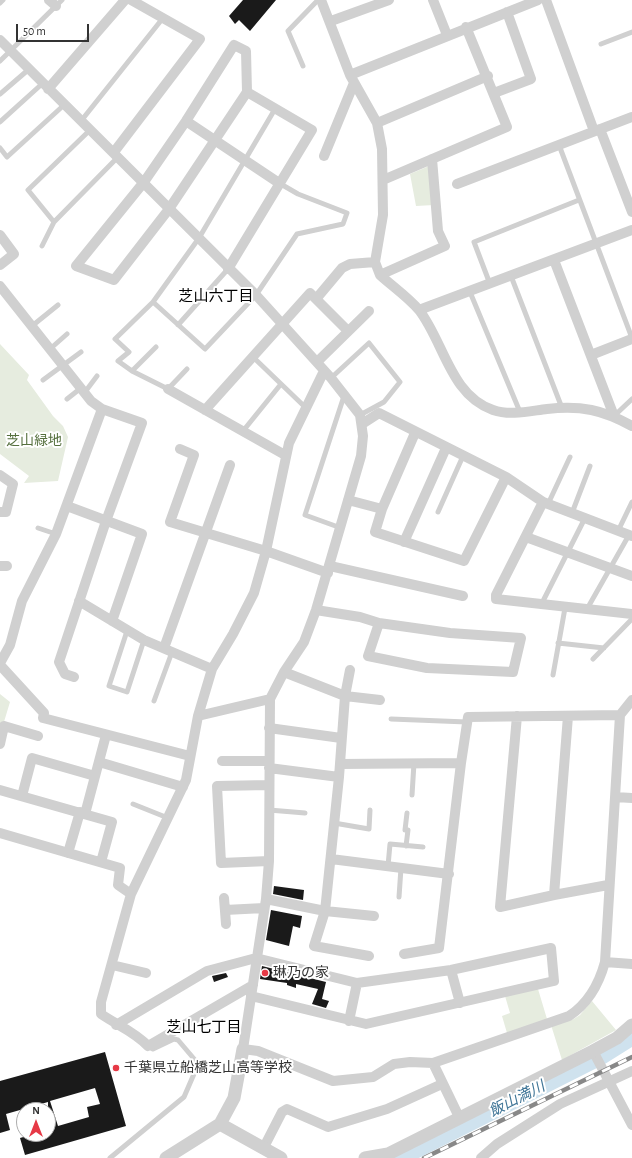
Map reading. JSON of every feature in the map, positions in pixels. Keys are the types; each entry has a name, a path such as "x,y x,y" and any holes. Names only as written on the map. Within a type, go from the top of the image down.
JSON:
{"street":[{"path":"46,86 125,0"},
{"path":"116,154 200,40 131,0"},
{"path":"321,0 331,21 352,79 377,123 382,149 383,215 375,262 380,275 419,310 438,341 461,387 476,400 493,410 520,412 562,408 602,411 632,426"},
{"path":"331,21 389,0"},
{"path":"433,0 447,35"},
{"path":"546,0 597,130 632,212"},
{"path":"324,156 352,79 447,35 532,1"},
{"path":"494,93 531,79 507,12"},
{"path":"383,180 507,126 488,76 466,27"},
{"path":"0,40 28,70 116,154 228,269 283,322 328,374 361,420 363,436 360,456 341,528 316,610 304,642 284,672 270,699 269,861 265,904 234,1098 220,1124 166,1158"},
{"path":"234,45 246,51 247,92 169,209 114,280 76,266 144,182 186,121 234,45"},
{"path":"377,123 488,76"},
{"path":"228,269 312,130 247,92"},
{"path":"457,184 632,117"},
{"path":"186,121 279,183"},
{"path":"380,275 445,246 438,231 432,159"},
{"path":"419,310 632,230"},
{"path":"0,235 14,254 0,265"},
{"path":"554,260 614,416"},
{"path":"316,299 342,268 350,264 375,262"},
{"path":"0,286 3,297 32,326 91,400 102,409 142,424 106,521 59,662 65,674 74,677"},
{"path":"205,410 310,293 348,331"},
{"path":"317,362 369,311"},
{"path":"591,355 632,338"},
{"path":"253,985 148,1046 139,1036 116,1025 101,1014 101,1002 131,894 186,780 198,716 212,669 233,634 254,593 266,551 286,455 305,407 328,374"},
{"path":"168,389 286,455"},
{"path":"102,409 56,534 22,601 10,645 0,664 44,713 43,718 190,756"},
{"path":"361,420 379,414 506,477 545,503 631,535"},
{"path":"415,433 382,509 375,532 464,561 506,477"},
{"path":"404,542 446,448"},
{"path":"180,449 194,455 170,522 329,569 463,596"},
{"path":"168,650 206,533 230,466"},
{"path":"0,475 13,484 6,512 0,512"},
{"path":"348,500 382,509"},
{"path":"545,503 496,595 496,599 565,608 632,614"},
{"path":"67,506 142,534 112,621"},
{"path":"526,537 632,576"},
{"path":"79,601 144,640 212,669"},
{"path":"316,610 360,617 379,623 450,633 521,638 513,672 427,668 368,656 379,623"},
{"path":"350,670 345,696 339,777 325,910 314,946 369,956"},
{"path":"284,672 345,696 380,700"},
{"path":"198,716 270,699"},
{"path":"243,1049 258,1051 333,1081 373,1077 394,1064 410,1062 433,1063 569,1016 578,1010 593,991 601,976 604,962 620,715 632,700"},
{"path":"404,954 439,948 461,763 468,717 620,715"},
{"path":"517,716 500,907 608,885"},
{"path":"554,895 568,716"},
{"path":"0,744 4,726 38,736"},
{"path":"269,728 341,738"},
{"path":"68,853 95,776 106,735"},
{"path":"22,796 32,758 95,776"},
{"path":"222,761 269,764 339,777"},
{"path":"99,762 183,787"},
{"path":"340,764 461,763"},
{"path":"269,785 217,786 221,863 269,861"},
{"path":"0,790 112,822 101,862"},
{"path":"615,797 632,798"},
{"path":"0,833 120,868 118,885 131,894"},
{"path":"331,859 449,874"},
{"path":"224,898 226,924"},
{"path":"225,910 265,904 374,916"},
{"path":"116,1025 207,971 256,958 357,983 451,970 551,948 554,981 366,1024 251,996"},
{"path":"604,962 632,964"},
{"path":"112,965 146,973"},
{"path":"451,970 460,1003"},
{"path":"349,1021 357,983"},
{"path":"365,1158 388,1154 595,1057 632,1025"},
{"path":"595,1057 632,1125"},
{"path":"433,1063 460,1119"},
{"path":"481,1158 496,1144 560,1104 632,1071"},
{"path":"263,1149 282,1112 287,1109 328,1126 386,1109 442,1084"},
{"path":"220,1124 281,1158"}],"lane":[{"path":"0,3 3,0"},
{"path":"303,66 288,31 318,0"},
{"path":"0,61 11,52 56,2"},
{"path":"81,121 162,18"},
{"path":"601,44 632,32"},
{"path":"0,94 28,70"},
{"path":"0,122 46,86"},
{"path":"0,148 7,157 64,105"},
{"path":"186,369 168,389 132,371 118,361 129,352 115,339 153,302 198,238 275,109"},
{"path":"54,222 28,190 90,130"},
{"path":"559,145 632,338"},
{"path":"42,246 54,222 116,154"},
{"path":"153,302 205,350 256,295 297,234 343,224 347,214 298,194 279,183"},
{"path":"490,284 474,242 580,200"},
{"path":"178,325 228,269"},
{"path":"511,276 562,408"},
{"path":"470,292 520,412"},
{"path":"32,326 58,305"},
{"path":"50,348 67,334"},
{"path":"328,374 369,342 400,382 384,402 361,420"},
{"path":"132,371 156,347"},
{"path":"43,380 81,352"},
{"path":"252,357 305,407"},
{"path":"67,399 83,390 96,376"},
{"path":"243,431 281,384"},
{"path":"341,528 305,515 344,395"},
{"path":"614,416 632,400"},
{"path":"438,512 463,456"},
{"path":"545,503 570,457"},
{"path":"572,513 590,466"},
{"path":"618,531 632,502"},
{"path":"541,605 585,518"},
{"path":"38,528 56,534"},
{"path":"587,609 631,535"},
{"path":"553,675 565,608"},
{"path":"593,660 632,619"},
{"path":"127,631 110,686 127,692 144,640"},
{"path":"558,642 604,648"},
{"path":"154,701 168,650"},
{"path":"391,719 467,722"},
{"path":"412,795 414,763"},
{"path":"133,804 168,818"},
{"path":"269,810 305,813"},
{"path":"334,823 369,829 370,810"},
{"path":"406,846 408,830 405,830 407,813"},
{"path":"388,866 390,844 423,847"},
{"path":"399,897 401,868"},
{"path":"110,1158 184,1097 197,1067 195,1060 178,1040 174,1039 154,1050 148,1046"}],"green space":[{"path":"429,166 434,205 416,206 410,174"},
{"name":"芝山緑地","path":"0,344 29,375 27,380 53,416 63,426 68,437 58,481 24,483 29,476 0,454"},
{"path":"0,694 10,702 0,735"},
{"path":"538,989 547,1019 507,1033 502,1016 510,1013 505,996"},
{"path":"592,1001 616,1030 562,1060 551,1025 572,1020 580,1015"}],"building":[{"path":"243,0 276,0 250,31 239,20 235,24 229,16"},
{"path":"274,886 304,890 303,900 273,894"},
{"path":"271,910 302,916 300,928 293,926 289,946 266,940"},
{"path":"262,966 326,982 322,999 329,1001 326,1008 312,1004 318,989 296,984 296,988 287,985 287,983 260,979"},
{"path":"226,973 228,977 214,982 212,976"},
{"path":"105,1052 126,1126 25,1155 21,1142 56,1142 56,1120 58,1126 89,1117 87,1107 100,1104 95,1088 50,1102 16,1102 16,1111 6,1114 10,1130 0,1133 0,1081"}],"waterway":[{"name":"飯山満川","path":"400,1158 600,1057 632,1037"}],"railway":[{"path":"424,1158 632,1057"}],"place":[{"name":"琳乃の家","path":"265,973"},
{"name":"千葉県立船橋芝山高等学校","path":"116,1068"}],"district":[{"name":"芝山六丁目","path":"216,296"},
{"name":"芝山七丁目","path":"204,1027"}]}
